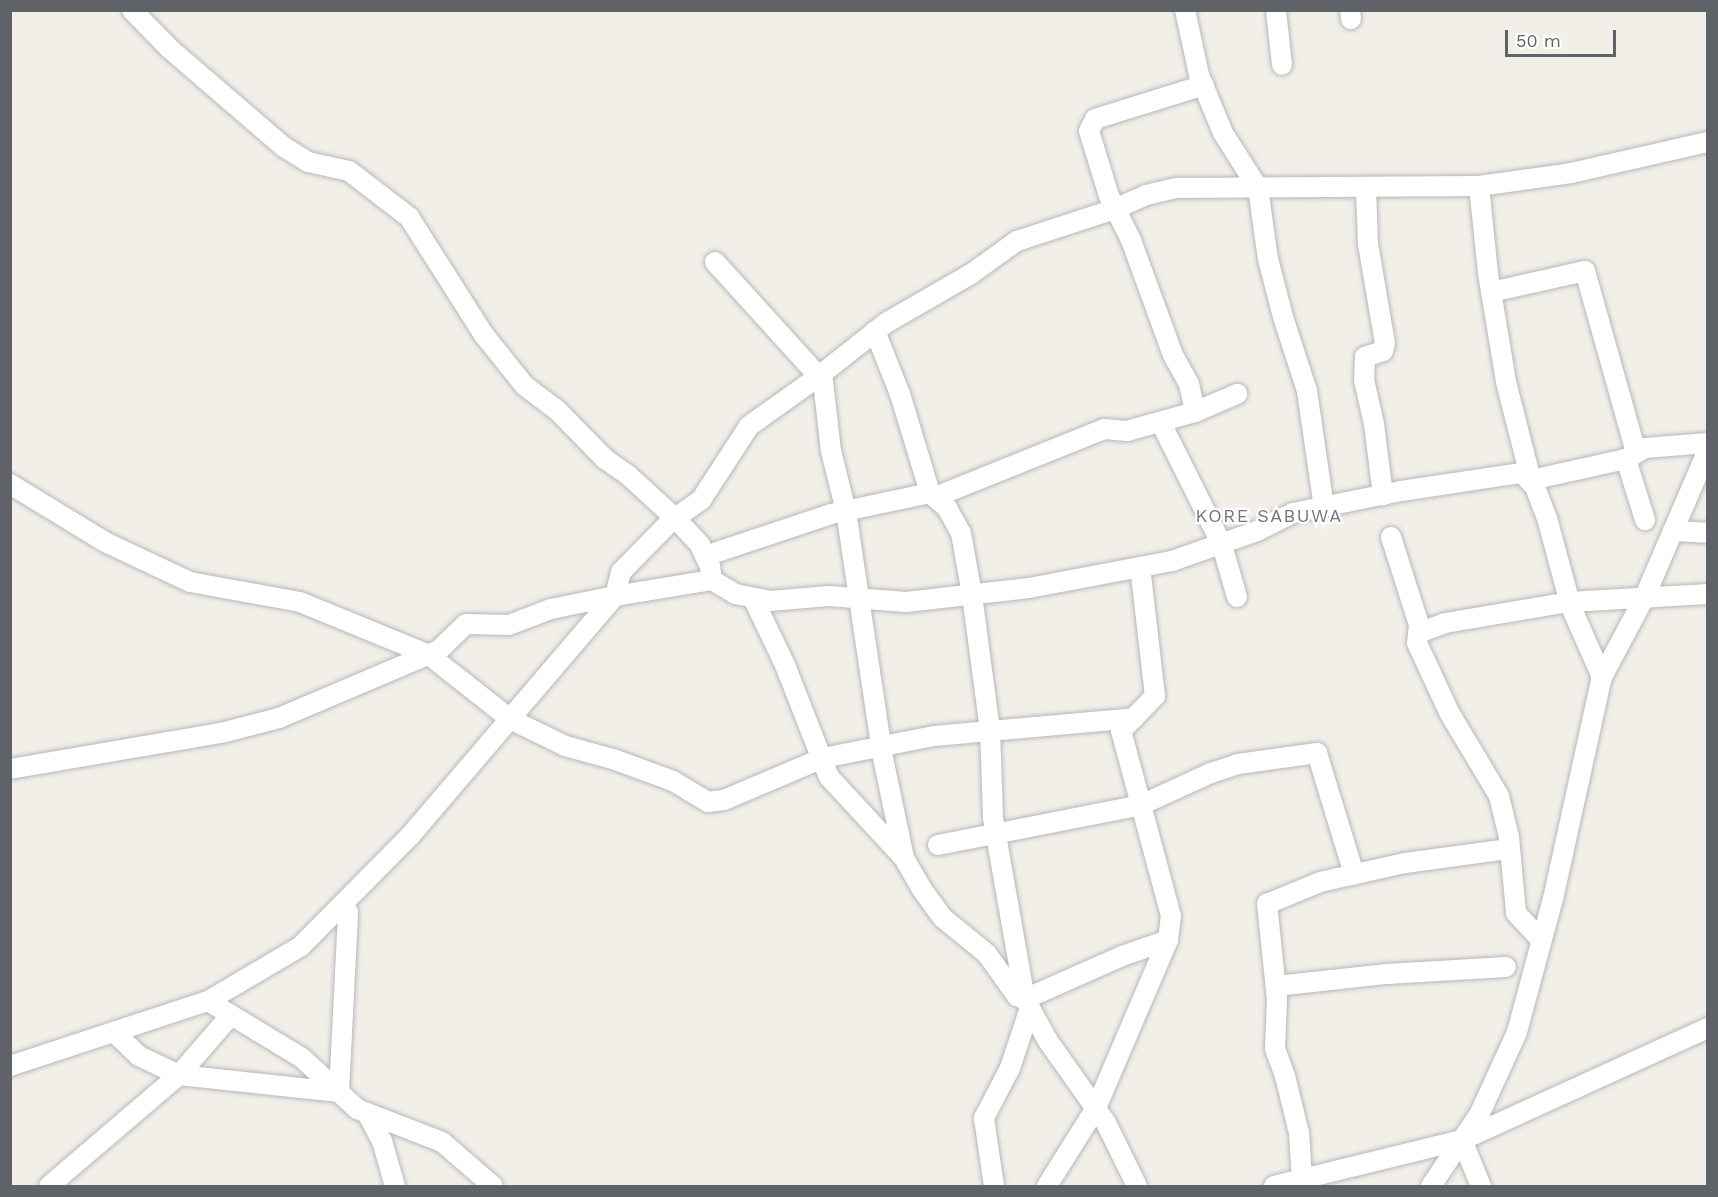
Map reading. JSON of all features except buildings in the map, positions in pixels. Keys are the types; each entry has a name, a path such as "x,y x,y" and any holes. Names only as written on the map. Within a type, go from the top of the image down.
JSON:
{"street":[{"path":"132,10 170,49 290,152 308,162 349,171 409,217 484,335 525,386 556,409 605,459 629,476 677,520 699,545 712,580"},
{"path":"1185,10 1204,85 1223,133 1258,188 1268,259 1283,317 1307,391 1324,507"},
{"path":"1276,10 1282,65"},
{"path":"1195,412 1189,384 1173,355 1131,240 1114,209 1089,131 1095,119 1204,85"},
{"path":"10,1066 208,1001 301,946 410,836 615,596 621,572 671,521 677,520 701,500 749,426 819,376 875,331 971,274 1017,241 1114,209 1146,195 1176,188 1366,188 1452,184 1479,186 1572,173 1707,142"},
{"path":"1479,186 1491,292 1506,382 1531,480 1547,518 1569,602 1602,677"},
{"path":"1366,188 1368,244 1385,343 1383,351 1365,357 1364,380 1374,424 1383,495"},
{"path":"715,262 824,381 831,451 846,511 881,748 904,858"},
{"path":"1491,292 1585,271 1645,520"},
{"path":"875,331 900,394 932,495 947,508 961,533 972,595 990,730 995,832 1027,1003 1048,1041 1106,1123 1137,1186"},
{"path":"705,556 846,511 932,495 1104,429 1127,430 1161,423 1195,412 1237,394"},
{"path":"1161,423 1222,545 1237,597"},
{"path":"1531,480 1631,456 1645,448 1707,443"},
{"path":"1431,1186 1480,1113 1517,1032 1541,940 1602,677 1645,596 1707,450"},
{"path":"10,770 221,733 279,718 439,650 466,624 509,625 551,609 712,580 735,594 770,601 829,596 906,602 1029,588 1172,561 1222,545 1293,513 1383,495 1522,473 1531,480"},
{"path":"10,484 105,542 190,582 300,602 429,655 510,719 565,746 614,759 673,781 708,802 724,800 823,758 881,748 934,735 1134,718"},
{"path":"1673,531 1707,533"},
{"path":"1391,537 1419,625 1418,643 1450,714 1499,796 1509,849 1516,914 1541,940"},
{"path":"1047,1186 1096,1108 1168,940 1171,916 1121,731 1155,696 1140,567"},
{"path":"1418,633 1445,623 1569,602 1707,594"},
{"path":"753,598 785,665 829,777 904,858 921,888 943,918 987,954 1017,996 1027,1003"},
{"path":"938,845 1141,805 1211,773 1238,765 1317,753 1354,874"},
{"path":"1303,1183 1299,1133 1285,1076 1275,1049 1276,986 1267,904 1320,882 1354,874 1405,863 1509,849"},
{"path":"339,1092 348,912"},
{"path":"994,1186 984,1118 1011,1068 1027,1003 1122,956 1168,940"},
{"path":"1276,986 1387,974 1506,967"},
{"path":"208,1001 302,1058 357,1109 442,1142 493,1186"},
{"path":"49,1186 179,1075 231,1015"},
{"path":"1274,1186 1303,1183 1462,1140 1707,1028"},
{"path":"114,1032 139,1056 179,1075 339,1092"},
{"path":"367,1113 382,1141 395,1186"},
{"path":"1462,1140 1481,1186"}],"district":[{"name":"KORE SABUWA","path":"1269,516"}]}
